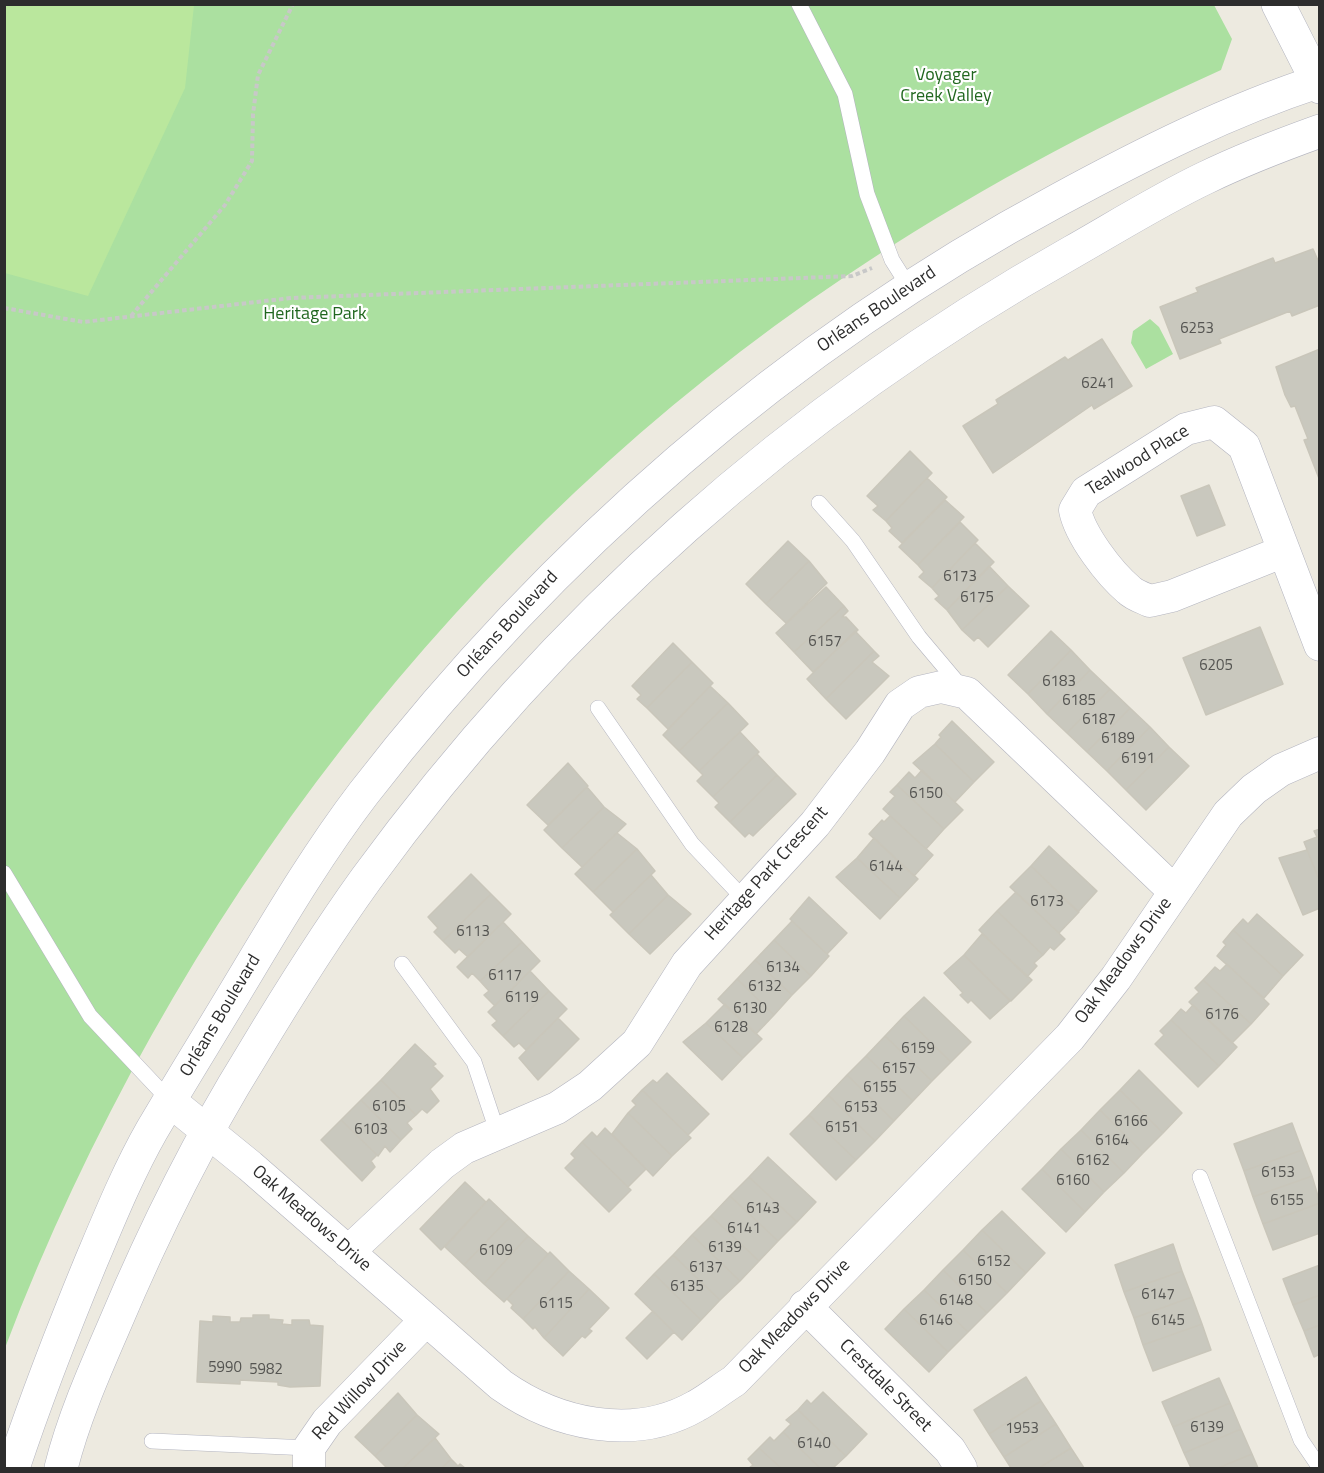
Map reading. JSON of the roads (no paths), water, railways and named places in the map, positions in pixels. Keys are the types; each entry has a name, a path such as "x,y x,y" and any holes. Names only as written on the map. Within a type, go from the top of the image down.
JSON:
{"main road":[{"path":"1278,4 1319,83"},
{"name":"Orléans Boulevard","path":"13,1468 58,1340 99,1242 147,1140 307,873 361,797 465,671 560,569 664,473 766,389 909,287 1024,218 1158,146 1239,111 1319,83"},
{"path":"61,1468 98,1362 149,1243 207,1129 327,936 411,819 513,696 624,582 681,529 801,429 865,382 1019,282 1207,177 1320,131"}],"street":[{"name":"Tealwood Place","path":"1282,552 1172,596 1150,601 1130,591 1087,539 1078,524 1075,510 1086,492 1186,429 1214,422 1244,446 1282,552 1320,645"},
{"name":"Heritage Park Crescent","path":"348,1251 442,1164 464,1148 557,1108 590,1086 637,1043 687,964 815,824 870,752 900,705 919,692 941,687 967,693"},
{"path":"967,693 1174,891"},
{"name":"Oak Meadows Drive","path":"170,1101 207,1129 501,1385 526,1403 571,1421 605,1425 640,1424 695,1407 734,1380 1070,1036 1116,978 1228,814 1254,789 1281,770 1320,753"},
{"name":"Crestdale Street","path":"805,1306 950,1450 961,1468"},
{"name":"Red Willow Drive","path":"309,1458 327,1422 426,1320"}],"lane":[{"path":"799,4 844,94 867,194 892,260 909,287"},
{"path":"819,503 853,541 919,637 967,693"},
{"path":"598,708 692,844 745,900"},
{"path":"4,873 90,1016 170,1101"},
{"path":"402,964 474,1062 498,1134"},
{"path":"1200,1177 1300,1440 1320,1468"},
{"path":"152,1441 309,1458"}],"park label":[{"name":"Voyager Creek Valley","path":"946,86"},
{"name":"Heritage Park","path":"315,315"}]}
